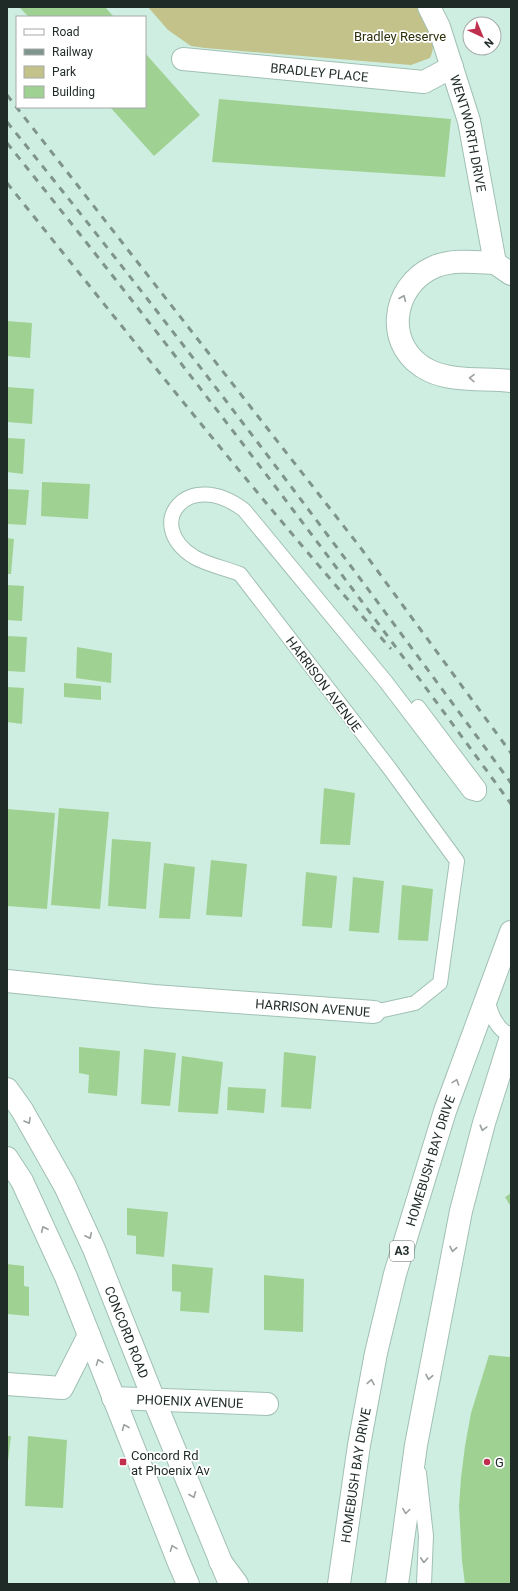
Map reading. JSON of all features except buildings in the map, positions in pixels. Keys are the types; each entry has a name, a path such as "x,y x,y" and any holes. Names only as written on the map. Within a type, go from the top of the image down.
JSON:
{"main road":[{"name":"WENTWORTH DRIVE","path":"429,7 439,27 469,121 506,267"},
{"name":"BRADLEY PLACE","path":"183,59 424,82 452,67"},
{"path":"506,267 446,263 427,270 418,276 404,294 398,315 398,325 399,334 405,349 417,362 430,371 448,377 511,380"},
{"name":"HOMEBUSH BAY DRIVE","path":"339,1584 359,1445 376,1353 395,1274 445,1111 511,932"},
{"name":"HARRISON AVENUE","path":"11,983 154,996 374,1012"},
{"path":"397,1584 416,1445 461,1211 484,1123 511,1037"},
{"name":"CONCORD ROAD","path":"7,1089 22,1110 69,1193 94,1249 154,1400 230,1584"},
{"path":"7,1158 22,1181 60,1263 188,1584"},
{"path":"7,1384 62,1388 89,1335"},
{"name":"PHOENIX AVENUE","path":"113,1398 267,1404"},
{"path":"329,1584 342,1559"},
{"path":"220,1561 237,1584"}],"lane":[{"name":"HARRISON AVENUE","path":"374,1012 415,1003 440,983 457,861 390,769 240,574 208,564 193,556 174,538 172,515 183,500 194,495 218,495 233,502 244,510 386,682 470,792 477,794 479,792 479,788 418,707"},
{"path":"487,999 490,1013 496,1023 506,1034 511,1037"},
{"path":"416,1445 426,1536 424,1584"}],"green space":[{"name":"Bradley Reserve","path":"148,7 418,7 430,32 433,45 430,58 411,65 205,48 191,46 168,30"}],"railway":[{"path":"7,95 16,107"},
{"path":"17,108 360,547 511,753"},
{"path":"7,122 136,284 263,449 388,615 511,783"},
{"path":"7,143 72,224 263,470 511,804"},
{"path":"7,183 244,477 391,649"}],"place":[{"name":"Concord Rd at Phoenix Av","path":"123,1462"},
{"name":"G","path":"487,1462"}]}
